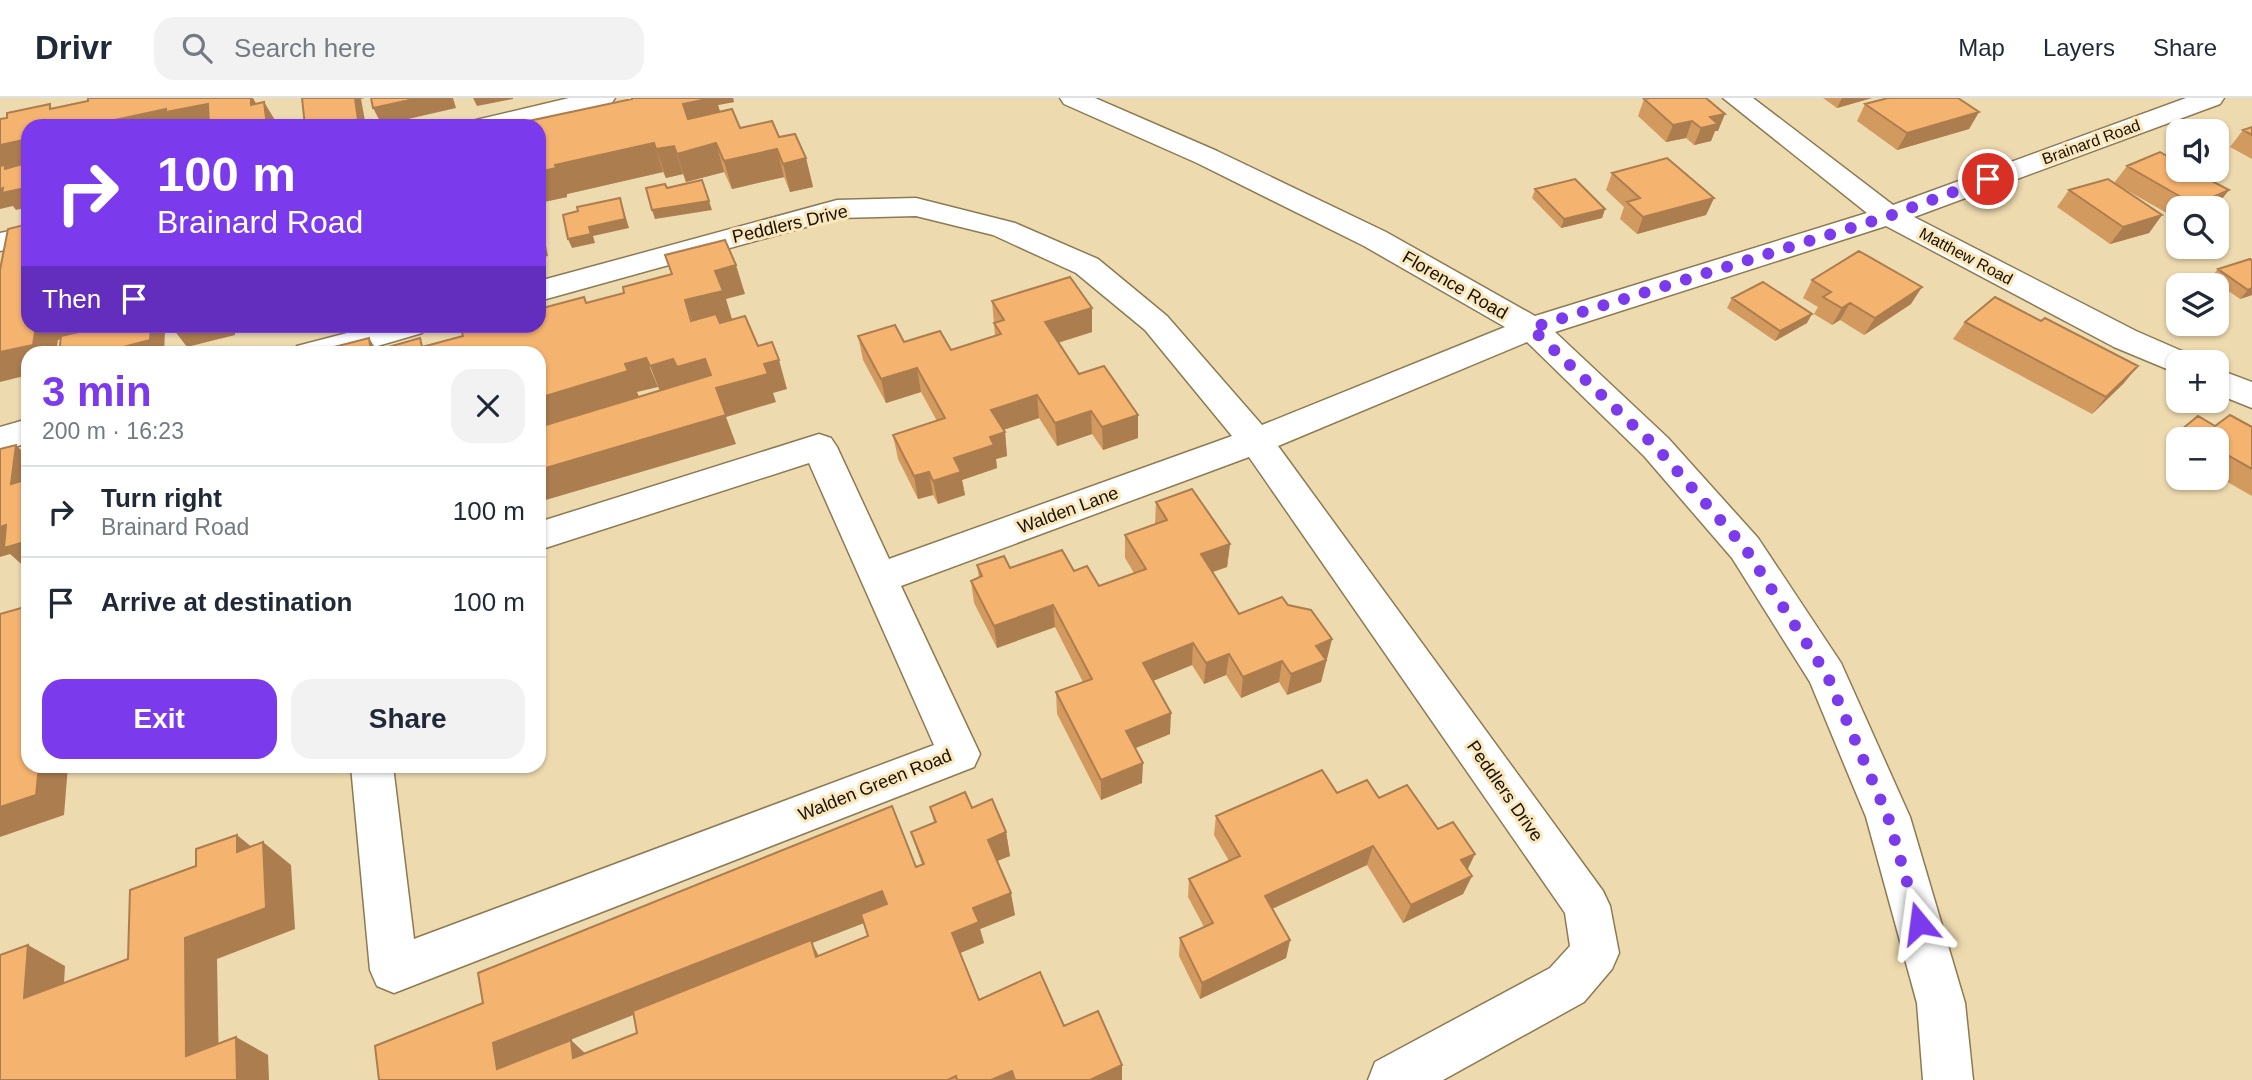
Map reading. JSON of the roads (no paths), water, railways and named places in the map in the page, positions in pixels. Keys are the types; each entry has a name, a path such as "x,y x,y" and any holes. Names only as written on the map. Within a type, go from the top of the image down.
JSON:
{"street":[{"path":"515,119 602,98"},
{"name":"Florence Road","path":"1073,98 1207,157 1375,239 1531,328 1656,447 1745,548 1827,675 1888,817 1941,1003 1948,1080"},
{"name":"Matthew Road","path":"1736,98 1889,216 2125,339 2166,357"},
{"name":"Brainard Road","path":"1531,328 1889,216 2211,98"},
{"name":"Peddlers Drive","path":"546,289 837,209 916,207 1004,229 1087,266 1156,323 1256,441 1587,906 1595,953 1567,985 1393,1080"},
{"path":"0,242 21,238"},
{"path":"1256,441 1531,328"},
{"path":"318,343 373,333"},
{"path":"2229,385 2252,396"},
{"path":"0,439 21,434"},
{"name":"Walden Lane","path":"880,578 1256,441"},
{"name":"Walden Green Road","path":"373,773 394,970 959,754 818,446 546,534"}]}
